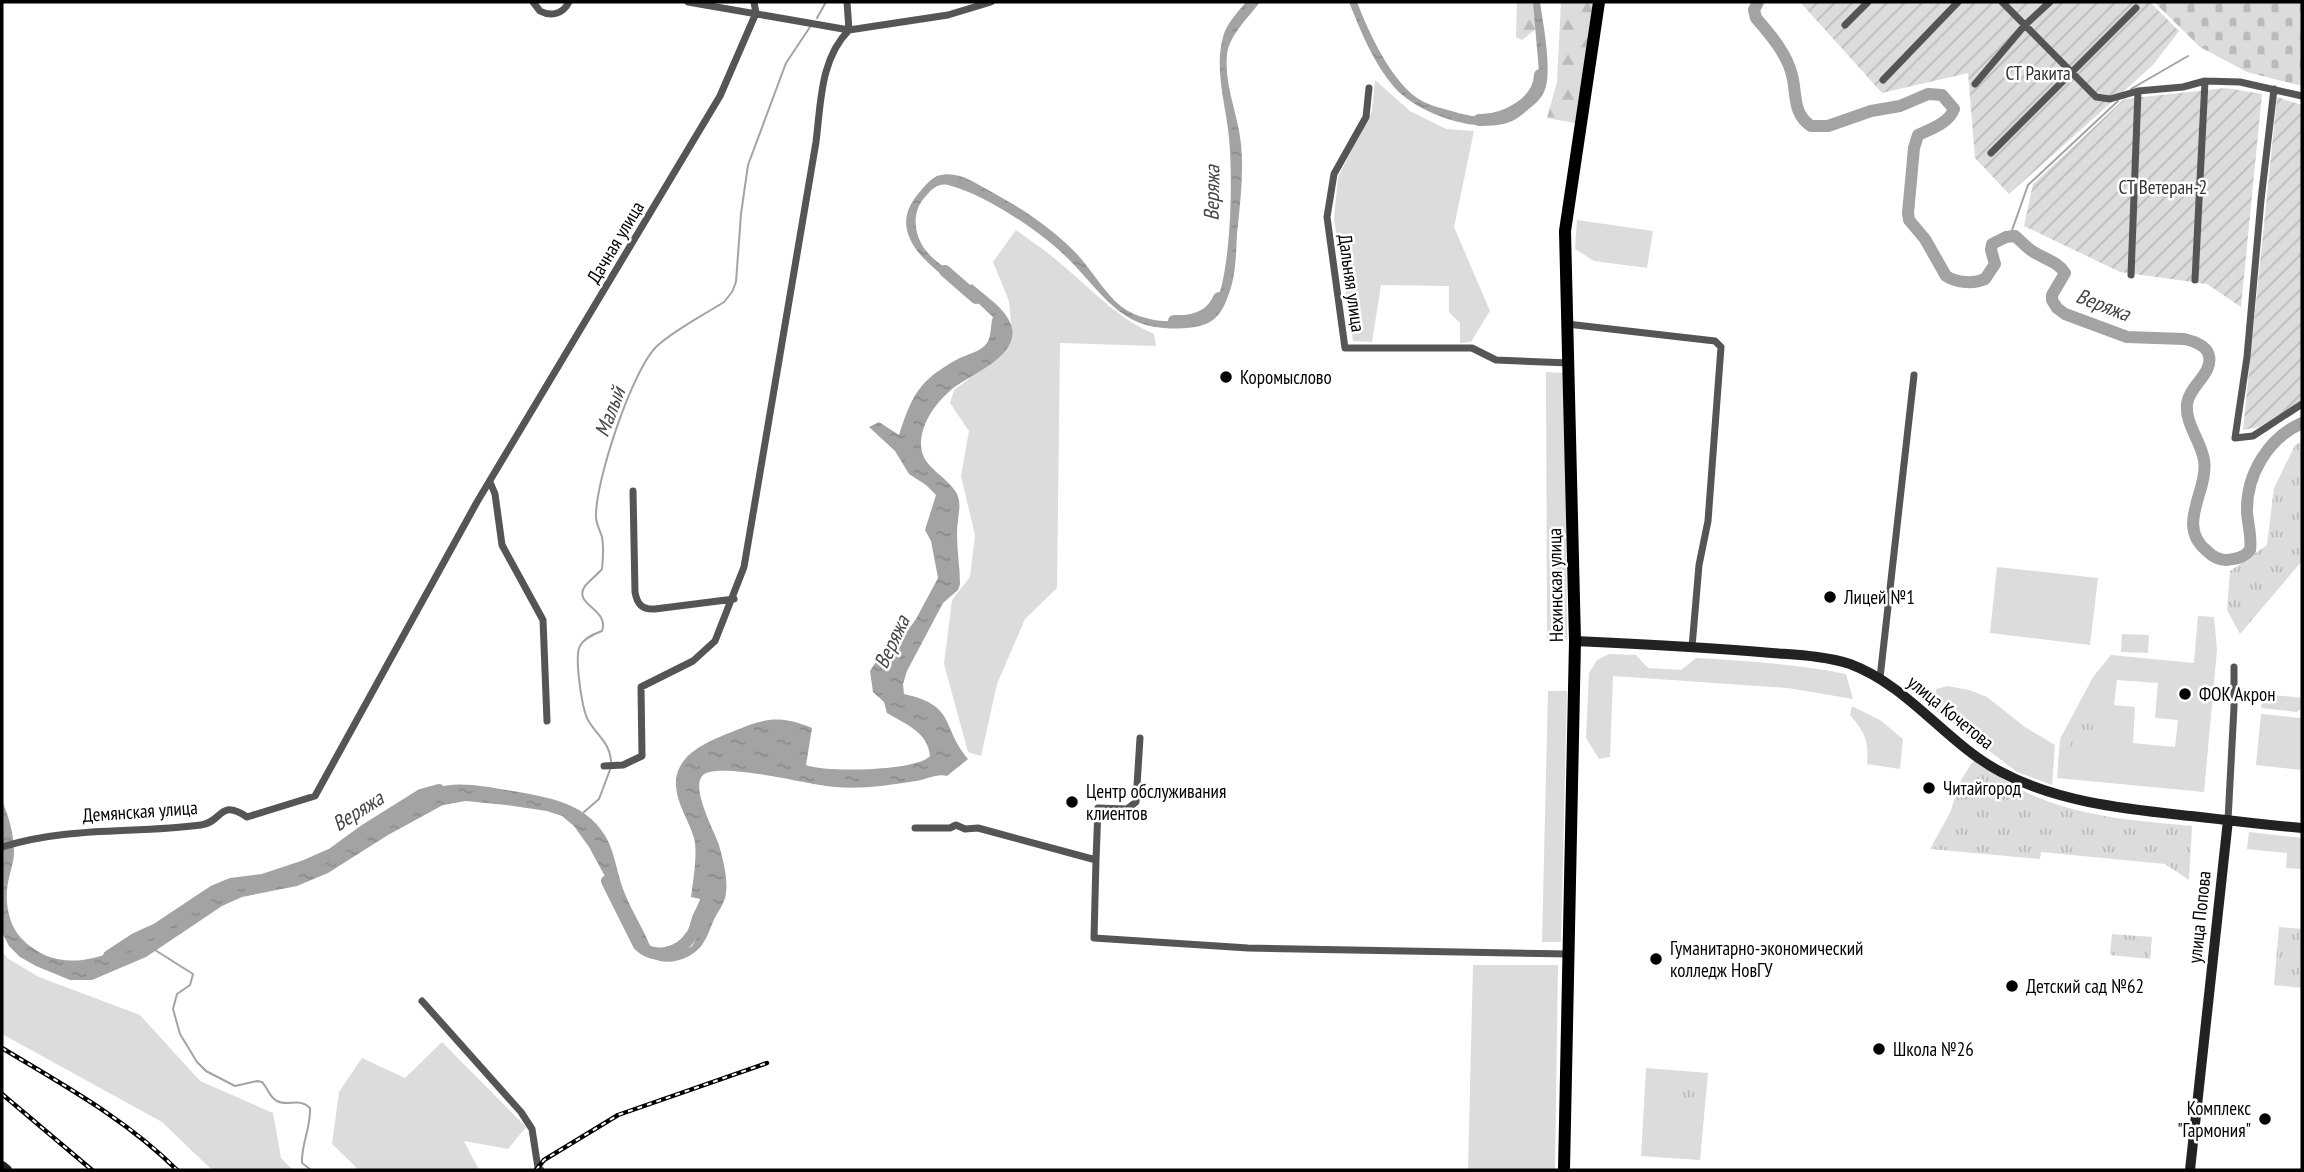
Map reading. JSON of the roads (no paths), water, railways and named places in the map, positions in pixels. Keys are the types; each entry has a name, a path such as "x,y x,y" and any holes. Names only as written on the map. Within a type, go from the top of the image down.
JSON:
{"main road":[{"name":"Нехинская улица","path":"1564,1170 1575,641 1565,223 1599,2"},
{"name":"улица Кочетова","path":"1575,641 1692,647 1824,658 1848,663 1880,678 1974,756 2025,785 2103,804 2302,828"},
{"name":"улица Попова","path":"2190,1170 2228,820"},
{"path":"2,1166 7,1170"}],"street":[{"path":"533,2 540,11 555,14 564,10 569,2"},
{"path":"688,2 849,30 948,15 991,2"},
{"path":"754,2 756,13"},
{"path":"604,766 623,765 642,756 640,687 693,661 715,640 734,599 744,567 816,142 824,80 833,51 849,30 847,2"},
{"path":"1845,25 1868,2"},
{"path":"1883,80 1958,2"},
{"path":"2003,2 2096,97 2110,99 2138,91 2183,87 2205,81 2240,82 2302,96"},
{"path":"1975,84 2025,25 2050,2"},
{"path":"1991,153 2136,8"},
{"name":"Дачная улица","path":"315,796 490,482 720,96 756,13"},
{"path":"2194,280 2205,81"},
{"name":"Дальняя улица","path":"1369,88 1366,117 1334,174 1327,218 1345,348 1472,348 1496,360 1569,363"},
{"path":"2274,89 2261,201 2248,357 2235,438 2253,436 2302,404"},
{"path":"2131,275 2138,91"},
{"path":"1567,324 1715,341 1721,347 1708,521 1699,565 1692,647"},
{"path":"1880,678 1914,375"},
{"path":"490,482 495,494 502,545 543,620 547,721"},
{"path":"633,491 635,592 641,607 655,609 734,599"},
{"name":"улица Попова","path":"2228,820 2234,667"},
{"path":"1140,738 1136,802 1127,809 1098,808 1094,938 1248,948 1569,954"},
{"name":"Демянская улица","path":"2,847 30,838 73,832 205,825 226,809 235,809 247,817 315,796"},
{"path":"915,828 950,828 956,825 965,829 978,828 1096,860"},
{"path":"422,1002 521,1112 532,1129 538,1168 541,1170"}],"water":[{"path":"1246,2 1260,2 1235,33 1227,55 1227,77 1242,155 1235,265 1226,300 1214,319 1190,328 1164,328 1132,319 1118,311 1061,252 1037,233 992,203 948,185 933,189 921,202 916,217 917,233 928,253 961,279 954,284 922,256 908,234 906,221 909,208 934,177 957,175 1010,202 1052,231 1077,254 1115,301 1136,315 1175,321 1211,313 1223,278 1231,202 1228,126 1220,75 1221,49 1227,27"},
{"path":"1349,2 1357,2 1383,57 1411,93 1422,101 1458,113 1492,117 1518,108 1537,92 1539,72 1533,2 1540,2 1548,73 1544,92 1540,99 1519,117 1507,123 1462,123 1431,112 1394,87 1368,46"},
{"path":"972,284 1004,312 1012,330 1011,341 996,360 946,394 935,406 924,427 921,443 925,459 953,487 959,501 957,536 960,584 958,590 943,603 907,671 903,684 904,694 932,704 940,711 968,759 947,776 868,787 832,787 741,772 711,772 703,775 699,789 701,799 719,845 726,887 724,901 707,937 694,953 669,962 649,957 589,847 574,826 562,816 547,811 466,801 443,805 388,835 328,873 297,886 242,897 222,906 146,957 92,980 70,980 36,966 20,957 9,946 2,932 2,801 11,826 14,845 7,893 8,910 16,932 46,956 73,961 102,956 130,944 237,881 280,876 319,864 414,799 443,786 461,785 538,795 566,804 591,818 609,843 625,894 652,951 667,955 692,946 710,901 691,897 695,844 676,786 681,765 695,750 745,727 764,721 781,720 812,728 806,765 817,768 890,768 922,761 930,756 920,735 887,713 884,702 873,692 870,671 887,645 900,641 916,619 938,578 931,541 925,530 936,495 909,474 895,451 869,427 879,422 899,435 913,399 926,382 934,374 978,351 987,343 993,317 964,290"}],"waterway":[{"name":"Малый","path":"817,18 826,2"},
{"name":"Веряжа","path":"1758,2 1754,10 1756,18 1786,59 1792,75 1798,109 1811,126 1828,126 1871,111 1900,106 1928,94 1942,95 1954,109 1944,122 1918,135 1914,148 1908,213 1909,220 1925,239 1946,276 1966,282 1985,279 1995,264 1992,244 2015,236 2065,273 2052,295 2057,308 2065,314 2127,337 2184,339 2206,349 2209,356 2208,369 2192,391 2187,411 2204,460 2202,484 2193,519 2194,530 2198,541 2213,556 2223,560 2248,553 2248,498 2255,472 2269,448 2302,423"},
{"name":"Малый","path":"611,762 606,744 588,720 583,705 578,660 582,643 602,631 601,617 583,598 582,592 602,569 603,541 596,517 608,454 626,401 647,359 664,340 724,302 732,292 736,282 748,165 786,63 810,27"},
{"path":"2131,89 2188,56"},
{"name":"Веряжа","path":"1479,120 1509,114 1527,102 1534,94 1540,75"},
{"path":"2010,236 2028,185 2118,101"},
{"name":"Веряжа","path":"945,271 976,298"},
{"name":"Веряжа","path":"1174,321 1201,317 1211,310 1219,298"},
{"name":"Малый","path":"584,812 599,799 611,767"},
{"name":"Веряжа","path":"109,956 157,929 214,891 231,884 263,880 332,854 421,795 439,790"},
{"name":"Веряжа","path":"607,881 639,945 645,950 659,953 673,951 691,936 708,896 710,884"},
{"path":"155,950 193,974 190,985 177,994 173,1009 180,1034 197,1062 206,1071 235,1086 262,1082 277,1101 302,1103 310,1108 302,1163 311,1170"}],"railway":[{"path":"2,1048 115,1119 177,1170"},
{"path":"536,1170 544,1160 618,1115 767,1063"},
{"path":"2,1094 92,1170"}],"place":[{"name":"Коромыслово","path":"1226,377"},
{"name":"Лицей №1","path":"1830,597"},
{"name":"ФОК Акрон","path":"2185,694"},
{"name":"Читайгород","path":"1929,788"},
{"name":"Центр обслуживания клиентов","path":"1072,802"},
{"name":"Гуманитарно-экономический колледж НовГУ","path":"1656,959"},
{"name":"Детский сад №62","path":"2012,986"},
{"name":"Школа №26","path":"1879,1049"},
{"name":"Комплекс \"Гармония\"","path":"2265,1119"}],"park label":[{"name":"СТ Ракита","path":"2038,73"},
{"name":"СТ Ветеран-2","path":"2163,187"}]}
